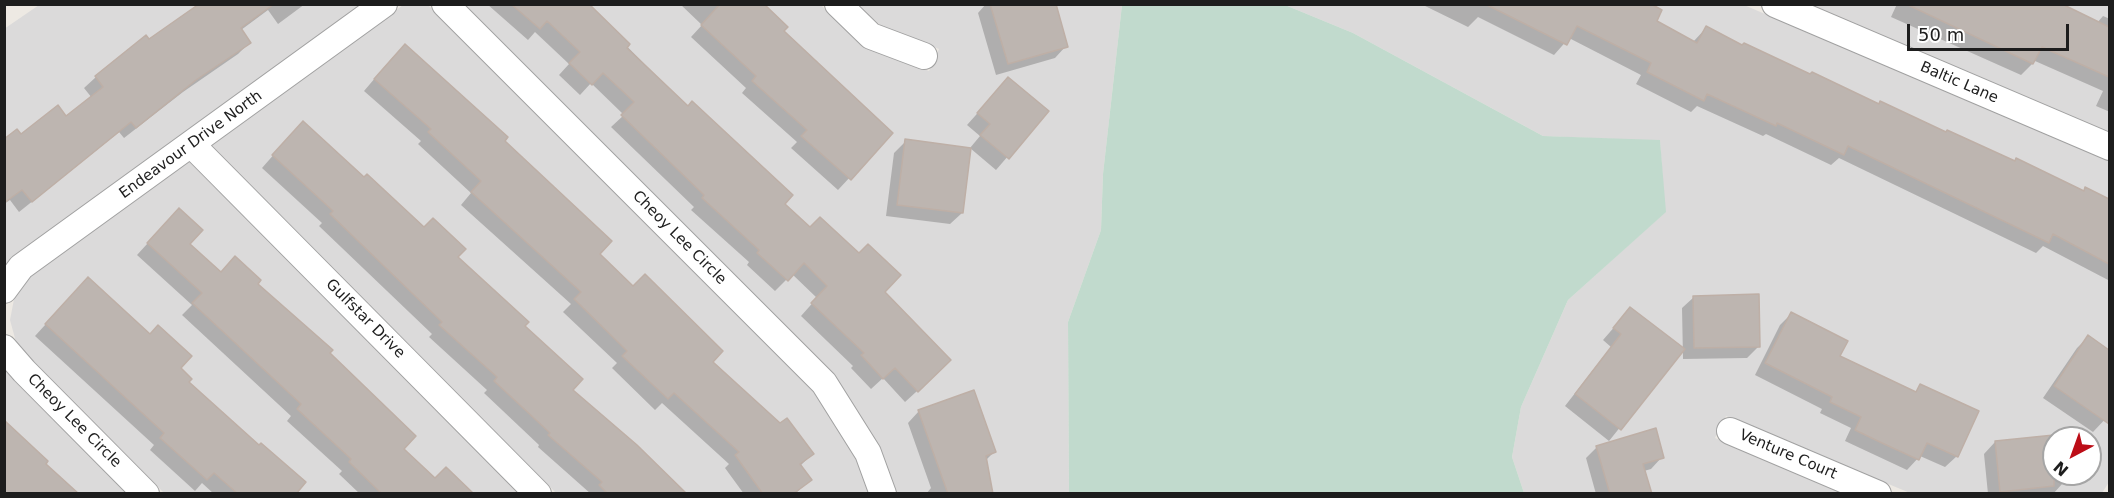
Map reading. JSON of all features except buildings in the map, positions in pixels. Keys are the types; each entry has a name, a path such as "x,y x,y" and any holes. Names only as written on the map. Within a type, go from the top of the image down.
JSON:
{"street":[{"name":"Endeavour Drive North","path":"4,290 21,267 384,4"},
{"name":"Cheoy Lee Circle","path":"445,4 824,383 868,453 883,494"},
{"path":"838,4 871,36 924,56"},
{"name":"Baltic Lane","path":"1775,4 2109,147"},
{"name":"Gulfstar Drive","path":"192,145 538,494"},
{"name":"Cheoy Lee Circle","path":"4,348 146,494"},
{"name":"Venture Court","path":"1730,431 1878,494"}],"shaded area":[{"path":"39,5 365,5 5,271 4,29"},
{"path":"403,5 428,5 815,392 858,459 870,493 556,493 211,146"},
{"path":"464,5 821,5 859,43 929,71 939,49 884,28 856,5 1122,5 1103,174 1101,230 1068,322 1069,493 895,493 879,445 833,374"},
{"path":"1285,5 1744,5 2109,161 2109,482 2102,493 1910,493 1726,416 1715,438 1846,493 1524,493 1512,457 1521,407 1568,300 1665,212 1660,141 1543,136 1353,33"},
{"path":"1806,5 2109,5 2109,134"},
{"path":"190,161 520,493 164,493 33,362 16,342 10,320 15,294 29,275"},
{"path":"4,368 129,493 5,493"}],"green space":[{"path":"1122,5 1285,5 1353,33 1543,136 1660,140 1666,212 1568,300 1521,407 1512,457 1524,493 1069,493 1068,322 1101,230 1103,174"}]}
